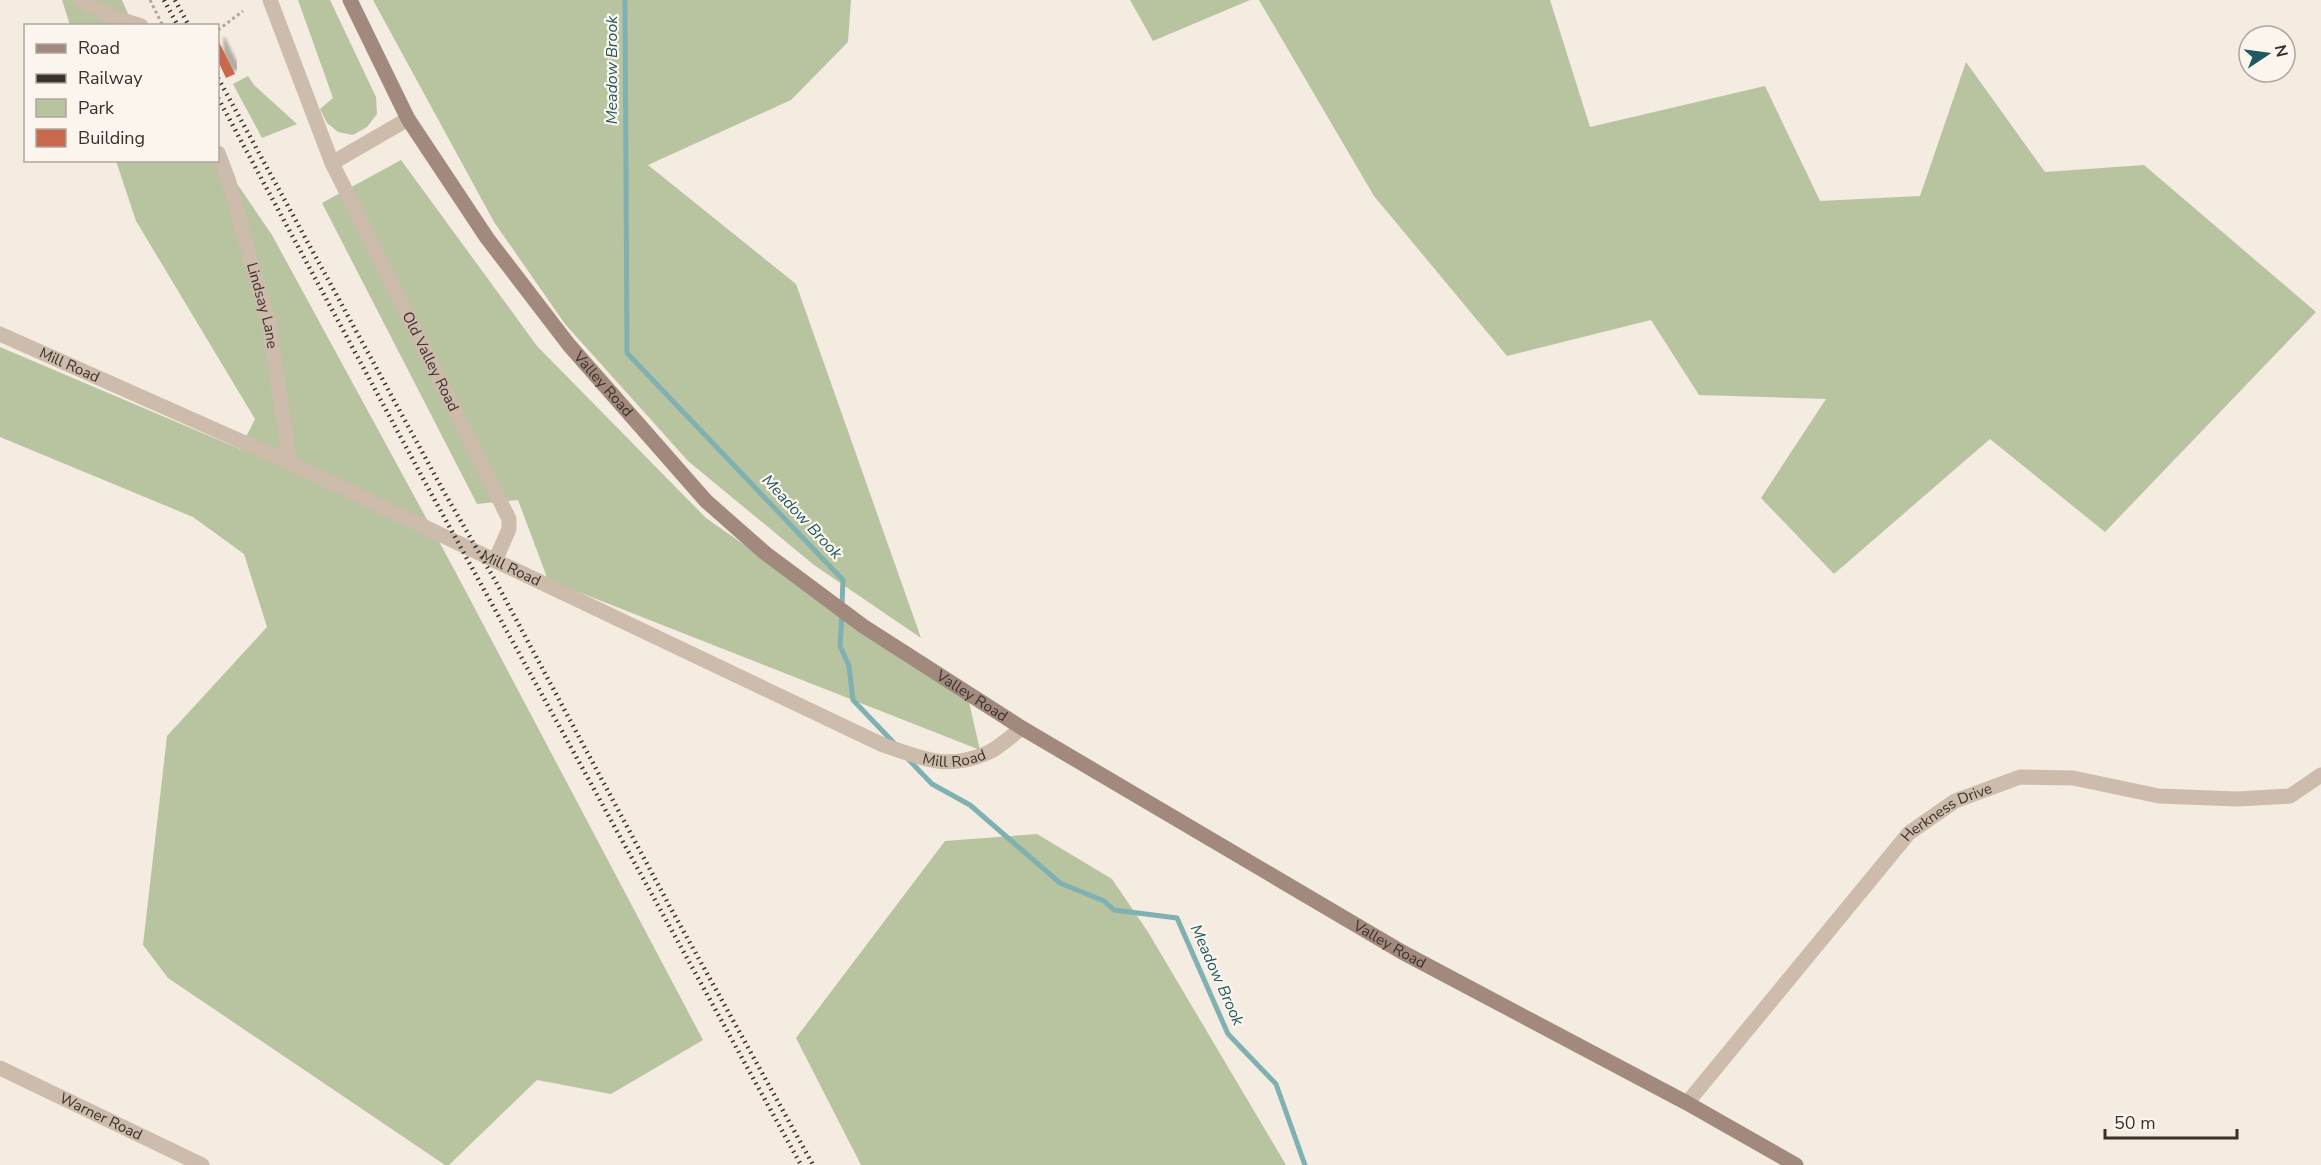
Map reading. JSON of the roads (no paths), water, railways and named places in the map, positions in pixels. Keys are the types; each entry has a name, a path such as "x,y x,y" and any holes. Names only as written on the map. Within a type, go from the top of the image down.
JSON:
{"main road":[{"name":"Valley Road","path":"350,0 408,119 487,238 569,345 706,501 765,553 863,626 1022,728 1402,952 1687,1103 1796,1165"}],"street":[{"path":"80,0 113,17 135,24"},
{"name":"Old Valley Road","path":"270,0 332,163 505,511 509,529 495,561"},
{"path":"332,163 408,119"},
{"name":"Lindsay Lane","path":"219,156 228,179 269,325 290,463"},
{"name":"Mill Road","path":"0,334 290,463 883,745 935,763 951,763 988,753 1022,728"},
{"name":"Herkness Drive","path":"1687,1103 1909,833 1955,801 2019,777 2073,778 2159,796 2237,799 2290,796 2321,775"},
{"name":"Warner Road","path":"0,1068 202,1165"}],"waterway":[{"name":"Meadow Brook","path":"625,0 627,353 843,580 842,605"},
{"name":"Meadow Brook","path":"842,615 840,646 849,666 853,700 894,743"},
{"name":"Meadow Brook","path":"908,759 932,784 970,805 1060,883 1104,901 1114,910 1177,918 1228,1034 1276,1084 1305,1165"}],"railway":[{"path":"164,0 177,24"},
{"path":"175,0 188,24"},
{"path":"219,80 444,492 496,582 669,905 813,1165"},
{"path":"219,100 433,497 801,1165"}]}
